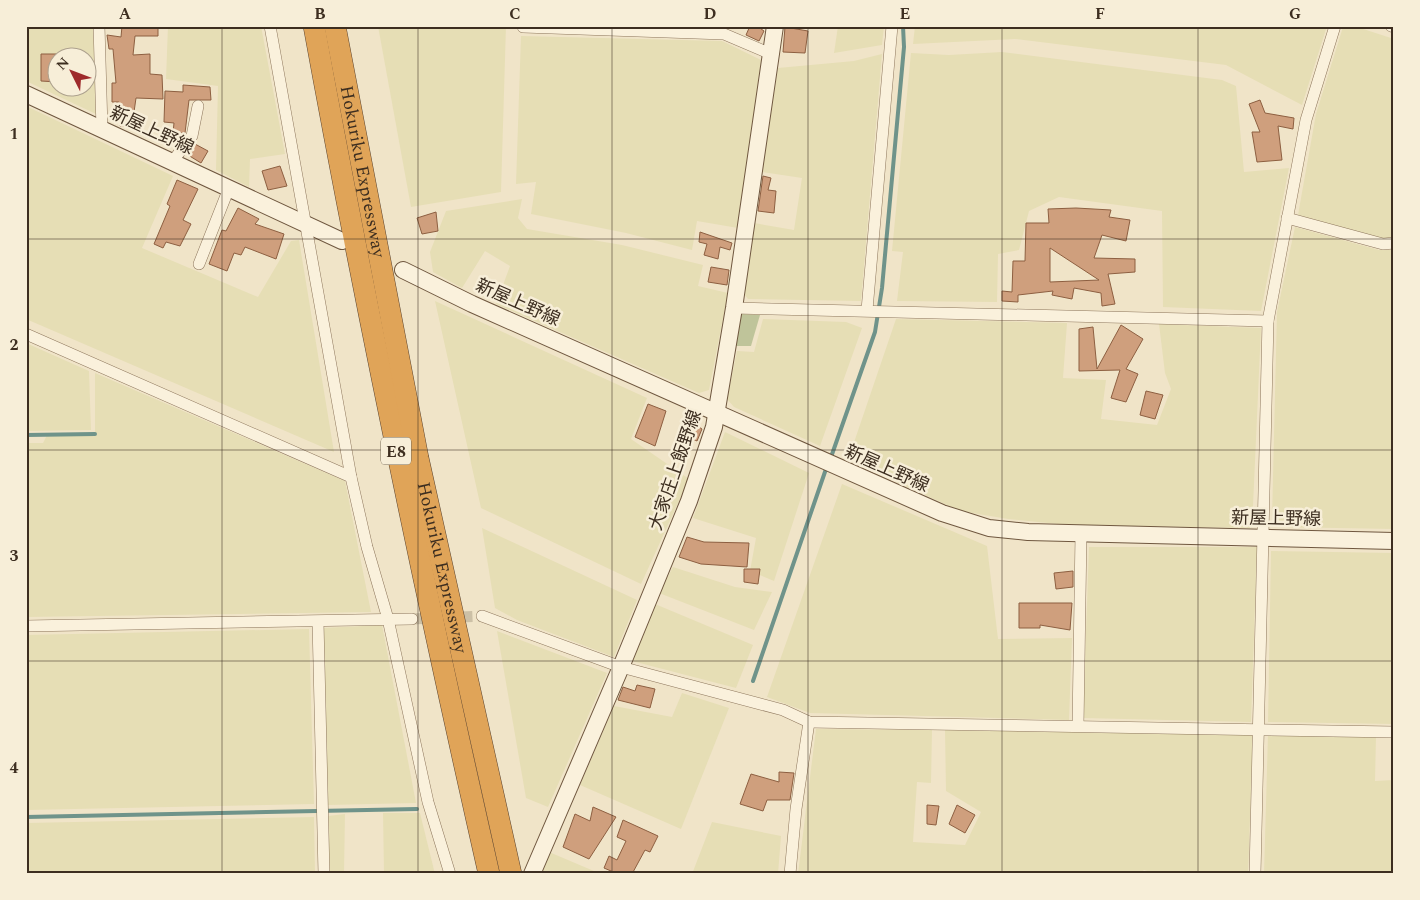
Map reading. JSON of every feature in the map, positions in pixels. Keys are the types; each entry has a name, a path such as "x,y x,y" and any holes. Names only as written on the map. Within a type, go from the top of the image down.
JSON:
{"highway":[{"name":"Hokuriku Expressway","path":"314,26 374,343 430,609 489,874"},
{"name":"Hokuriku Expressway","path":"334,26 418,458 511,873"}],"main road":[{"name":"大家庄上飯野線","path":"532,874 621,667 689,501 714,427 734,308 775,26"},
{"name":"新屋上野線","path":"26,94 342,241"},
{"name":"新屋上野線","path":"403,270 472,304 942,514 989,528 1081,534 1394,541"}],"street":[{"path":"99,26 102,129"},
{"path":"270,26 351,477 367,547 388,619 428,802 450,874"},
{"path":"866,310 892,26"},
{"path":"1255,874 1268,320 1306,120 1335,26"},
{"path":"523,27 724,34 771,54"},
{"path":"172,162 192,136 198,106"},
{"path":"199,264 229,188"},
{"path":"1287,218 1383,244 1394,243"},
{"path":"734,308 1268,320"},
{"path":"26,334 351,477"},
{"path":"1078,726 1081,534"},
{"path":"482,616 621,667 783,710 809,722 1394,732"},
{"path":"26,626 412,619"},
{"path":"318,622 324,874"},
{"path":"790,874 796,809 809,722"}],"shaded area":[{"path":"26,26 93,26 94,48 48,48 48,91 26,81"},
{"path":"168,26 261,26 285,154 250,159 249,187 216,170 218,86 166,79"},
{"path":"378,26 506,26 501,192 411,207"},
{"path":"838,26 884,26 882,45 834,53"},
{"path":"915,26 1327,26 1302,105 1226,65 1015,39 913,44"},
{"path":"1354,26 1394,39 1394,239 1384,240 1298,215 1316,114 1343,27"},
{"path":"521,36 722,41 761,60 738,228 697,221 692,250 626,233 531,214 536,182 516,184"},
{"path":"1002,52 1222,80 1236,86 1244,172 1289,168 1261,311 1163,307 1162,211 1059,197 1029,211 1019,250 998,254 997,302 897,301 903,252 892,251 911,53 949,55"},
{"path":"882,54 861,301 748,299 743,293 754,223 794,230 802,178 762,172 778,68 854,61"},
{"path":"62,98 95,98 96,114"},
{"path":"26,106 173,176 142,248 258,297 291,241 299,240 334,452 26,319"},
{"path":"522,199 518,218 527,229 622,245 703,265 698,286 728,293 709,390 699,393 496,304 510,266 485,251 462,288 433,272 430,252 446,211"},
{"path":"1295,227 1379,250 1394,250 1394,529 1279,527 1272,519 1277,312"},
{"path":"435,301 647,398 631,439 689,479 641,584 481,508"},
{"path":"763,319 846,322 862,328 820,446 734,407 727,399 737,351 754,352"},
{"path":"896,319 1067,323 1063,378 1106,380 1101,419 1157,425 1171,389 1165,373 1159,324 1261,328 1252,528 1068,525 1008,519 960,511 848,460"},
{"path":"26,343 89,371 91,430 26,431"},
{"path":"95,373 345,481 371,612 26,617 26,443 43,443 47,435 95,434"},
{"path":"725,432 809,473 774,581 750,571 756,538 693,518"},
{"path":"842,484 987,546 998,639 1072,638 1069,720 810,713 767,697"},
{"path":"482,528 637,600 614,657 517,620 495,608"},
{"path":"1089,547 1257,547 1251,722 1083,718"},
{"path":"1271,551 1394,553 1394,724 1268,722"},
{"path":"673,567 735,587 772,592 754,630 659,593"},
{"path":"655,604 753,645 736,688 632,661"},
{"path":"382,625 416,803 328,805 323,628"},
{"path":"309,629 314,804 26,810 26,635"},
{"path":"497,631 607,673 548,807 526,798"},
{"path":"682,693 729,708 681,829 580,785 614,706 672,717"},
{"path":"816,729 932,730 931,783 917,782 913,842 965,845 981,812 946,791 945,730 1253,735 1248,874 1158,874 1144,870 1140,874 798,874"},
{"path":"1268,734 1376,737 1375,781 1394,780 1394,874 1264,874"},
{"path":"383,813 420,813 435,874 384,874"},
{"path":"345,814 344,874 329,874 328,816"},
{"path":"314,817 315,874 26,874 26,823"},
{"path":"712,822 781,836 778,874 692,874"},
{"path":"549,852 601,874 542,874"}],"green space":[{"path":"741,314 760,315 751,346 736,346"}],"building":[{"path":"122,26 158,26 158,36 135,36 133,55 150,54 150,74 162,75 163,99 136,98 132,126 120,126 119,102 112,102 112,83 116,83 113,49 109,49 107,35 121,37"},
{"path":"750,26 757,26 764,31 759,41 746,35"},
{"path":"785,27 808,31 805,53 783,52"},
{"path":"41,54 48,54 48,81 41,81"},
{"path":"183,85 210,87 211,100 189,100 185,133 173,133 174,123 164,122 165,91 183,92"},
{"path":"1260,100 1265,113 1294,118 1293,129 1278,126 1282,160 1257,162 1252,132 1260,132 1249,104"},
{"path":"195,144 208,151 201,163 188,155"},
{"path":"280,166 287,186 268,190 262,171"},
{"path":"763,176 771,178 768,190 776,191 774,213 758,211"},
{"path":"177,180 198,189 183,220 191,224 180,246 166,242 163,248 154,244 170,206 167,204"},
{"path":"238,208 259,219 255,224 284,234 276,259 245,247 241,255 234,253 227,271 209,264 222,230 226,231"},
{"path":"1048,209 1111,210 1109,217 1130,220 1126,241 1102,235 1094,258 1135,259 1135,272 1108,274 1115,304 1102,306 1101,293 1074,288 1072,299 1052,295 1053,291 1018,295 1018,302 1002,301 1002,291 1012,292 1013,261 1025,261 1026,223 1049,223","holes":["1050,248 1099,280 1050,282"]},
{"path":"436,212 438,231 422,234 417,218"},
{"path":"700,232 732,243 730,250 720,247 718,259 704,255 707,244 699,242"},
{"path":"711,267 729,270 727,285 708,282"},
{"path":"1121,325 1143,339 1126,369 1138,374 1126,402 1111,398 1120,370 1079,371 1079,329 1093,327 1097,369"},
{"path":"1146,391 1163,395 1155,419 1140,415"},
{"path":"648,404 666,411 655,446 635,437"},
{"path":"687,419 702,429 697,441 681,433"},
{"path":"687,537 704,542 749,543 747,567 701,564 679,557"},
{"path":"744,569 760,569 758,584 744,582"},
{"path":"1073,571 1073,587 1056,589 1054,573"},
{"path":"1019,603 1072,603 1070,630 1040,625 1040,628 1019,628"},
{"path":"637,685 655,689 650,708 618,700 623,687 635,691"},
{"path":"779,772 794,773 790,800 767,800 763,811 740,804 751,774 779,782"},
{"path":"927,805 939,806 936,825 927,824"},
{"path":"957,805 975,815 965,833 949,824"},
{"path":"593,807 616,817 589,859 563,847 575,814 590,821"},
{"path":"623,820 658,836 650,852 645,850 632,874 618,874 604,868 609,856 617,860 626,841 617,837"}],"waterway":[{"path":"830,460 875,332 882,288 904,47 903,26"},
{"path":"26,435 95,434"},
{"path":"753,681 827,466"},
{"path":"26,817 417,809"}],"tunnel":[{"path":"412,619 482,616"}]}
